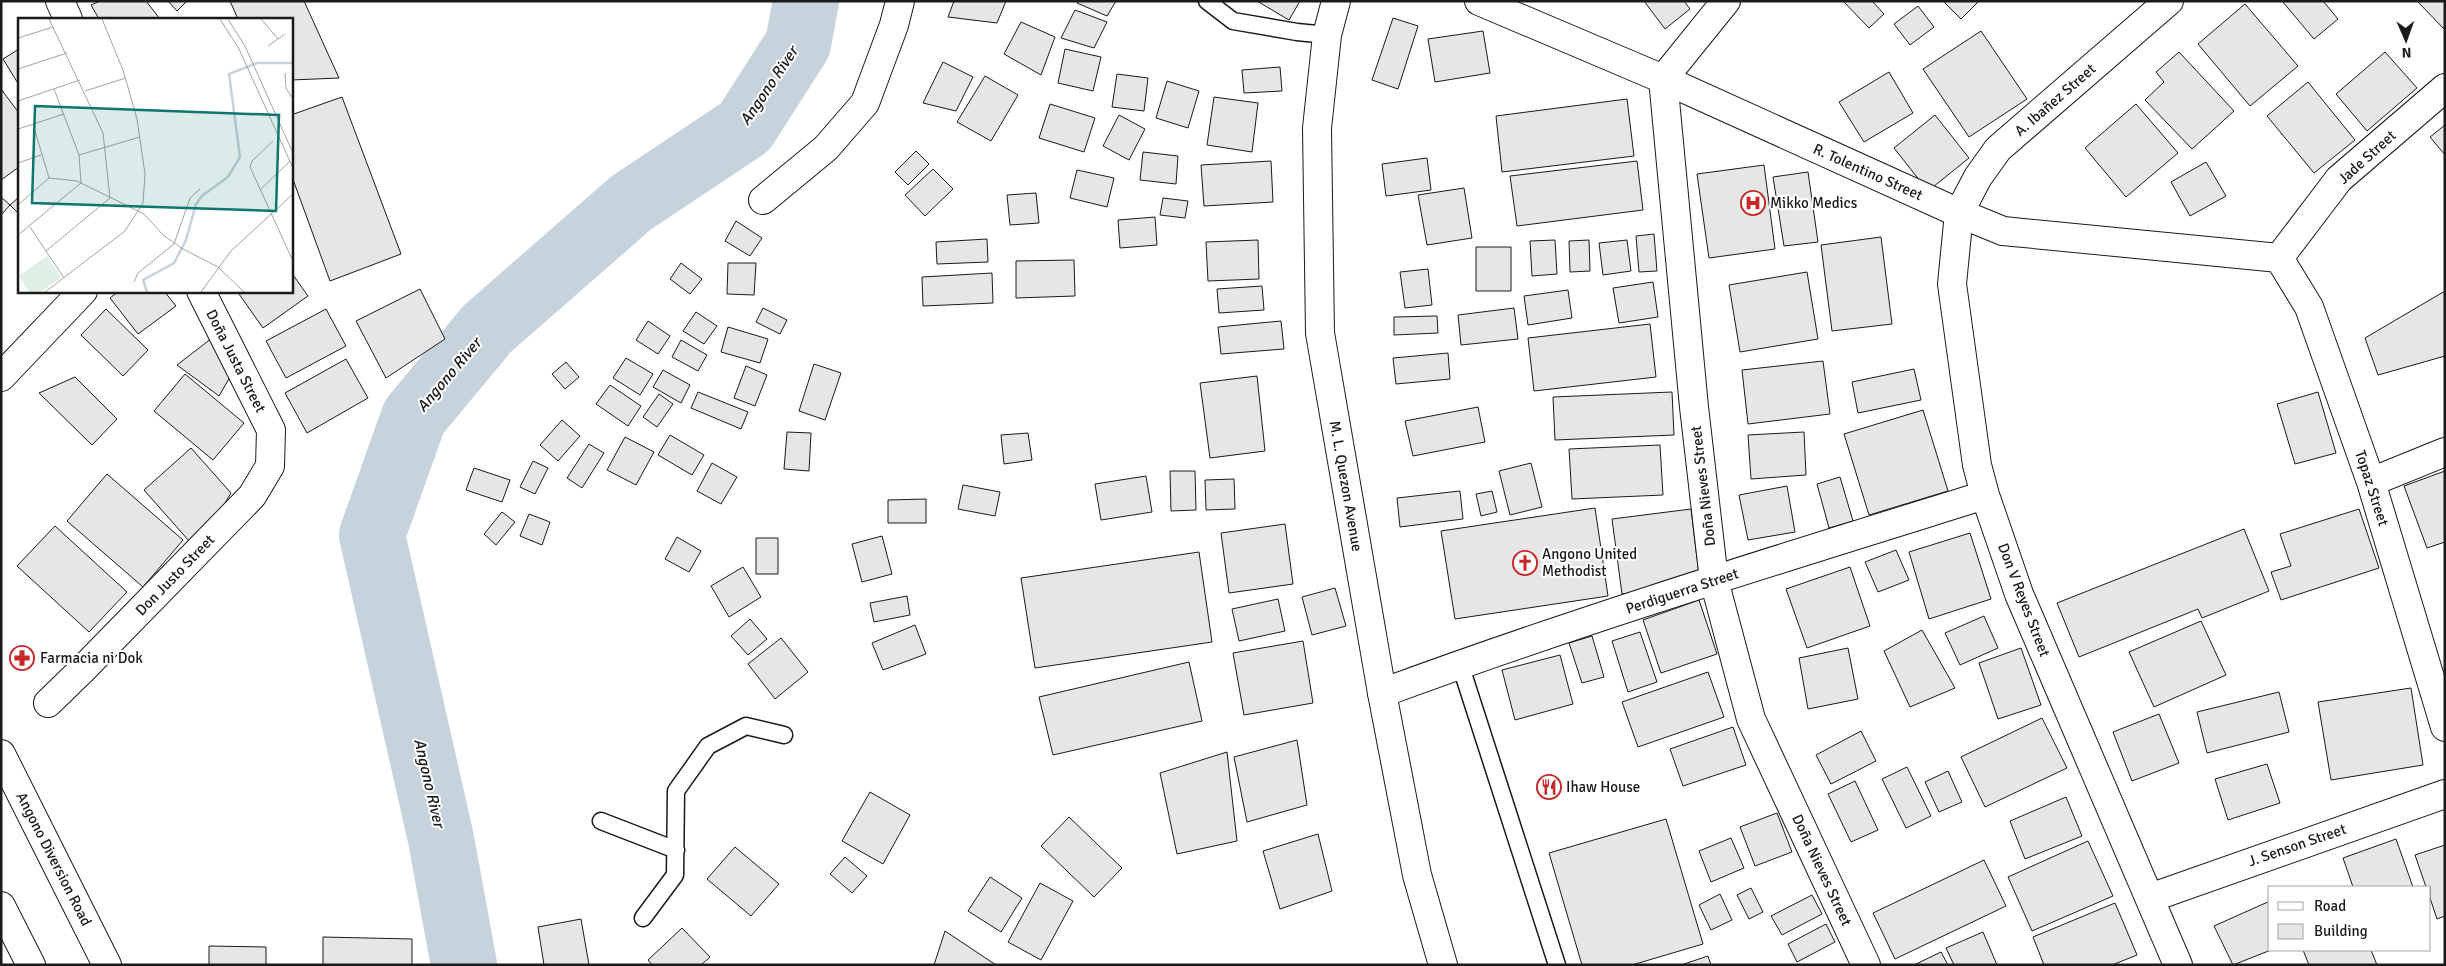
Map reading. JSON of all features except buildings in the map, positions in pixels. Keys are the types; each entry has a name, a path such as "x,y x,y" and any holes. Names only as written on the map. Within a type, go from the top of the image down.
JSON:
{"street":[{"path":"60,1 68,18"},
{"path":"763,200 826,148 865,103 894,24 900,1"},
{"name":"M. L. Quezon Avenue","path":"1336,1 1327,35 1318,128 1320,333 1382,693 1417,875 1443,965"},
{"name":"R. Tolentino Street","path":"1479,1 1662,79 1959,214 2003,231 2279,258"},
{"path":"1662,79 1726,1"},
{"name":"A. Ibañez Street","path":"1959,214 1978,177 1998,149 2169,1"},
{"name":"Doña Nieves Street","path":"1662,79 1693,398 1714,580 1751,719 1866,965"},
{"name":"Jade Street","path":"2279,258 2340,180 2445,88"},
{"name":"Don V Reyes Street","path":"1959,214 1952,284 1977,465 1985,495 2019,594 2178,965"},
{"name":"Topaz Street","path":"2279,258 2310,307 2371,482 2445,727"},
{"path":"1,377 82,292"},
{"name":"Doña Justa Street","path":"202,292 271,430"},
{"name":"Don Justo Street","path":"48,703 252,496 270,466 271,430"},
{"path":"2371,482 2445,452"},
{"name":"Perdiguerra Street","path":"1382,693 1460,664 1714,580 1985,495"},
{"name":"Angono Diversion Road","path":"1,754 107,965"},
{"name":"J. Senson Street","path":"2150,898 2445,794"},
{"path":"1,906 31,965"}],"lane":[{"path":"1207,1 1233,21 1327,35"},
{"path":"1460,664 1557,965"},
{"path":"643,918 675,875 676,791 708,746 746,726 784,736"},
{"path":"601,821 676,850"}],"waterway":[{"name":"Angono River","path":"464,965 441,839 372,535 414,417 487,329 631,203 745,127 798,44 806,1"}],"place":[{"name":"Mikko Medics","path":"1753,203"},
{"name":"Angono United Methodist","path":"1525,563"},
{"name":"Farmacia ni Dok","path":"22,658"},
{"name":"Ihaw House","path":"1549,787"}]}
